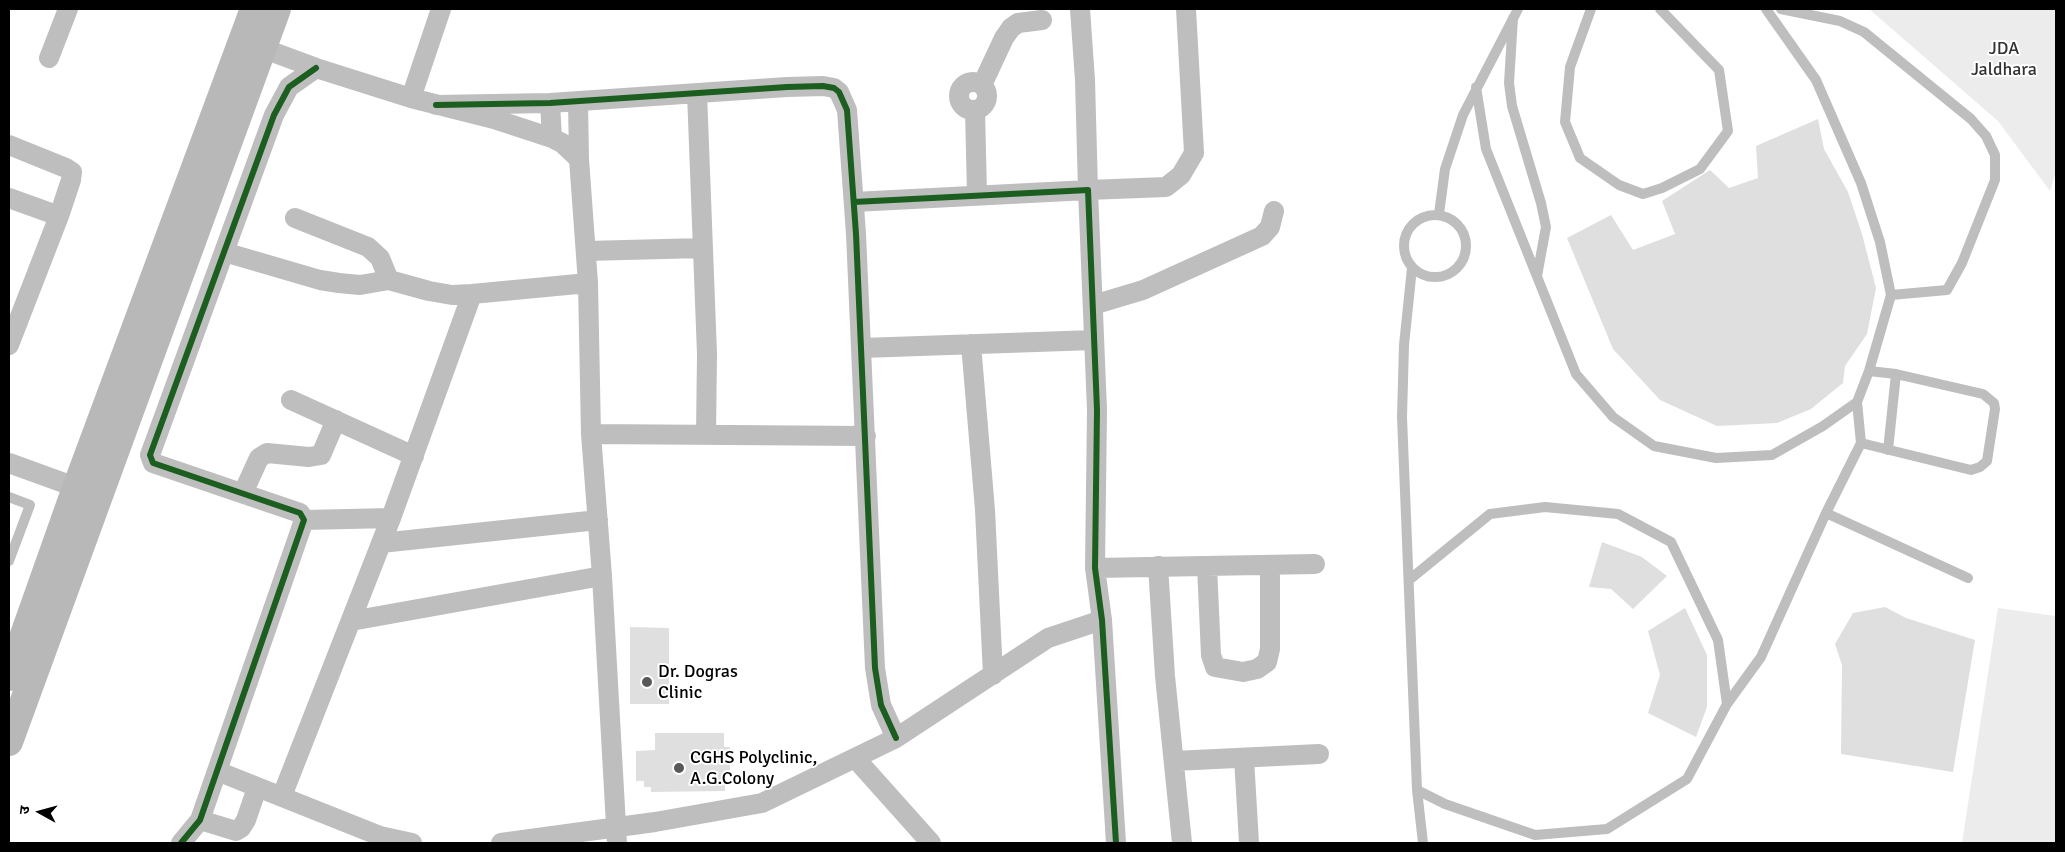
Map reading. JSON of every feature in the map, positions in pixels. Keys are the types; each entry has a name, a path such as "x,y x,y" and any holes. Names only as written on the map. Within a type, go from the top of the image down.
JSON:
{"street":[{"path":"49,58 68,9"},
{"path":"252,45 254,9"},
{"path":"9,676 87,491 252,45 277,9"},
{"path":"411,98 441,9"},
{"path":"1080,9 1085,80 1097,410 1095,568 1102,620 1116,843"},
{"path":"854,202 1166,187 1181,175 1194,153 1186,9"},
{"path":"977,195 975,110 981,108 987,98 982,85 1011,28 1018,23 1042,20"},
{"path":"252,45 316,68 411,98 494,119 552,138 562,143 580,159"},
{"path":"180,843 200,820 304,520 300,513 153,463 150,455 274,115 289,88 316,68"},
{"path":"436,105 550,103 787,87 823,86 834,88 839,92 847,110 854,202 875,668 881,705 896,738"},
{"path":"697,93 707,354 706,435"},
{"path":"578,101 588,283 591,434 602,576 617,836"},
{"path":"550,103 552,138"},
{"path":"9,145 72,172 59,216 15,311 9,344"},
{"path":"9,198 59,216"},
{"path":"1093,305 1143,290 1262,236 1270,227 1274,211"},
{"path":"295,218 368,247 380,258 389,280"},
{"path":"586,251 703,248"},
{"path":"224,252 340,284 360,284 389,280 429,292 452,295 588,283"},
{"path":"282,796 391,518 472,294"},
{"path":"862,348 1094,340"},
{"path":"971,344 985,510 992,675"},
{"path":"291,400 414,456"},
{"path":"243,493 259,458 267,453 308,457 321,455 336,420"},
{"path":"591,434 866,436"},
{"path":"9,463 87,491"},
{"path":"9,742 87,491"},
{"path":"304,520 391,518"},
{"path":"381,544 598,520"},
{"path":"1095,568 1315,564"},
{"path":"1207,566 1212,655 1215,667 1243,672 1257,669 1267,662 1270,650 1270,565"},
{"path":"1158,566 1165,676 1182,843"},
{"path":"351,621 602,576"},
{"path":"501,843 617,836 762,803 896,738 1048,638 1102,620"},
{"path":"1174,761 1319,754"},
{"path":"855,758 931,843"},
{"path":"1244,758 1249,843"},
{"path":"217,771 380,836 412,843"},
{"path":"200,820 236,831 241,828 246,820 257,788"}],"lane":[{"path":"1591,9 1570,67 1565,122 1580,158 1619,185 1643,194 1662,188 1700,169 1728,131 1719,70 1660,9"},
{"path":"1417,790 1445,804 1534,835 1607,829 1688,779 1727,704 1761,656 1860,443 1857,402 1869,372 1890,295 1880,242 1861,183 1816,80 1766,9"},
{"path":"1781,9 1840,21 1864,32 1970,119 1986,136 1995,155 1995,180 1962,263 1947,290 1890,295"},
{"path":"1439,214 1446,170 1463,115 1515,13"},
{"path":"1515,13 1509,83 1511,99 1541,203 1546,227 1537,277"},
{"path":"1476,87 1486,149 1576,374 1613,417 1654,446 1716,458 1772,455 1823,426 1857,402"},
{"path":"1439,214 1453,220 1463,231 1467,240 1467,251 1458,269 1440,277 1425,276 1412,268 1406,258 1404,248 1405,237 1410,227 1423,217 1439,214"},
{"path":"1412,268 1404,345 1402,417 1417,790 1423,843"},
{"path":"1860,443 1971,470 1980,467 1987,461 1995,409 1994,402 1983,394 1896,374 1869,372"},
{"path":"1888,450 1896,374"},
{"path":"9,497 30,505 9,561"},
{"path":"1409,580 1490,514 1545,507 1618,514 1671,542 1718,640 1727,704"},
{"path":"1826,513 1968,578"}],"green space":[{"name":"JDA Jaldhara","path":"1869,9 2056,9 2056,171 2050,191 1998,121"},
{"path":"1998,608 2056,616 2056,843 1962,843"}],"building":[{"path":"1818,119 1824,149 1848,192 1862,234 1876,288 1867,334 1845,366 1843,383 1811,409 1777,423 1717,426 1660,400 1613,349 1567,238 1611,215 1633,250 1675,234 1662,201 1710,170 1729,188 1758,178 1756,146"},
{"path":"1602,542 1642,557 1667,576 1633,609 1611,589 1589,587"},
{"path":"1885,607 1906,618 1975,640 1953,772 1841,754 1842,665 1835,644 1853,613"},
{"path":"1685,608 1707,655 1707,707 1696,737 1648,713 1660,675 1648,631"},
{"path":"630,627 669,628 669,704 630,704"},
{"path":"655,733 724,733 724,747 730,747 730,776 725,776 725,791 651,792 651,787 644,787 644,781 636,781 636,751 655,750"}],"cycle path":[{"path":"181,843 200,820 304,520 300,513 153,463 150,455 274,115 289,87 316,68"},
{"path":"436,105 550,103 787,87 823,86 834,88 839,92 847,110 856,234 875,668 881,705 896,738"},
{"path":"854,202 1088,190 1097,410 1095,568 1102,620 1116,843"}],"place":[{"name":"Dr. Dogras Clinic","path":"647,682"},
{"name":"CGHS Polyclinic, A.G.Colony","path":"679,768"}]}
